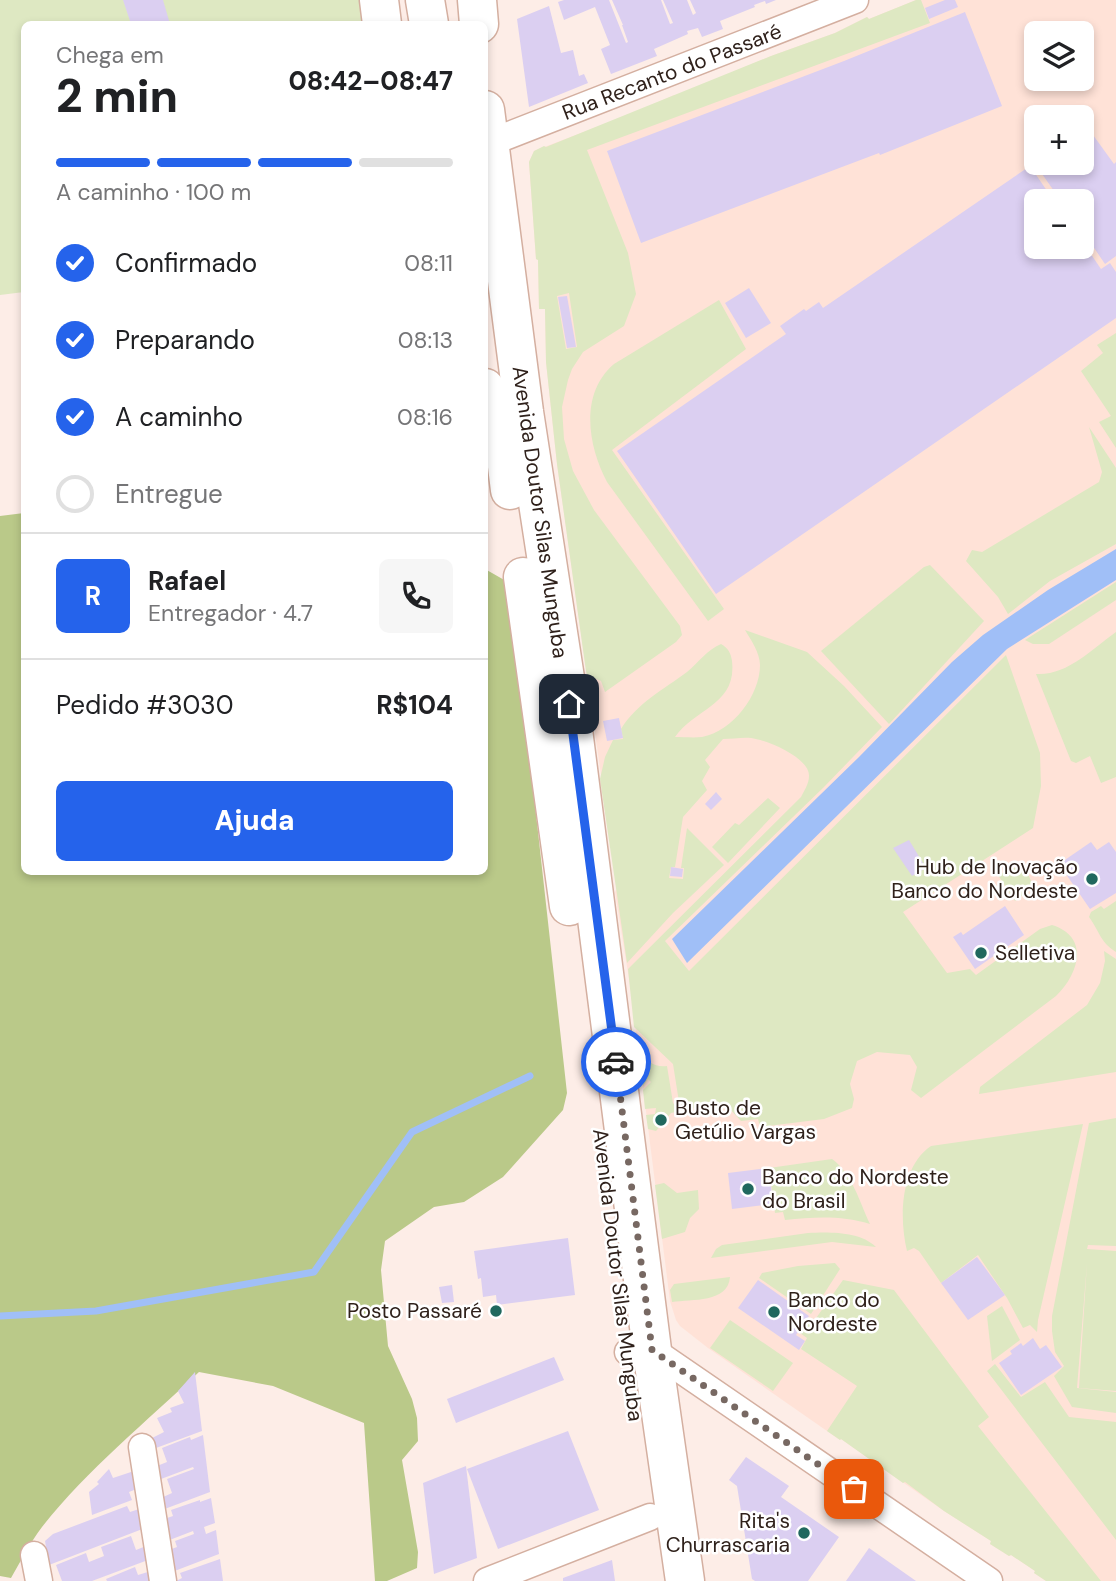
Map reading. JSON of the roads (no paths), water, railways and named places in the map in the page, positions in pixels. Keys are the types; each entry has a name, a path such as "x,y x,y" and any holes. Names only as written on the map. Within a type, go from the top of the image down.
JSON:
{"main road":[{"path":"379,0 382,21"},
{"path":"425,0 428,21"},
{"path":"477,0 479,21"},
{"name":"Avenida Doutor Silas Munguba","path":"488,135 524,412 573,730 597,1008 640,1351 650,1517 659,1581"},
{"path":"488,369 505,450"},
{"name":"Avenida Doutor Silas Munguba","path":"488,397 505,450 597,1008"},
{"name":"Avenida Doutor Silas Munguba","path":"640,1351 685,1581"}],"street":[{"name":"Rua Recanto do Passaré","path":"488,127 855,0"},
{"path":"640,1351 989,1581"},
{"path":"142,1447 163,1581"},
{"path":"487,1581 650,1517"},
{"path":"34,1555 39,1581"}],"water":[{"path":"1116,549 1116,580 1007,649 687,963 672,939 859,757 952,662 983,635 1048,590"}],"waterway":[{"path":"0,1316 96,1311 314,1272 412,1132 530,1076"}],"place":[{"name":"Hub de Inovação Banco do Nordeste","path":"1092,879"},
{"name":"Selletiva","path":"981,953"},
{"name":"Busto de Getúlio Vargas","path":"661,1120"},
{"name":"Banco do Nordeste do Brasil","path":"748,1189"},
{"name":"Posto Passaré","path":"496,1311"},
{"name":"Banco do Nordeste","path":"774,1312"},
{"name":"Rita's Churrascaria","path":"804,1533"}]}
